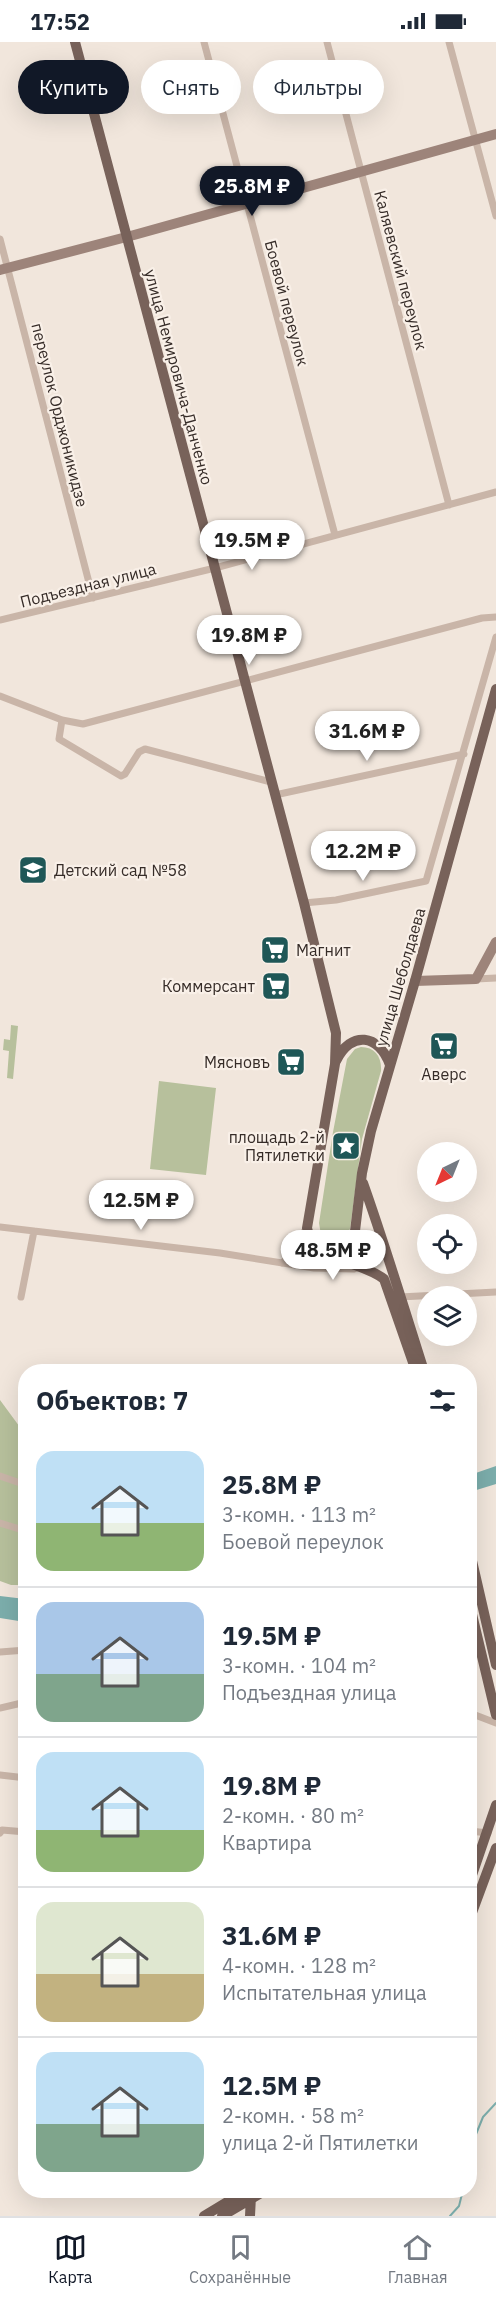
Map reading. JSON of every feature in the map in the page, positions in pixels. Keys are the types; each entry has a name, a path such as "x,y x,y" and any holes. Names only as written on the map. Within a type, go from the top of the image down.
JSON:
{"main road":[{"name":"улица Немировича-Данченко","path":"75,42 304,903 336,1033 335,1064"},
{"name":"улица Шеболдаева","path":"390,1065 416,981 496,689"},
{"path":"327,1255 338,1252 352,1239 359,1213 362,1178 371,1131 390,1065 382,1048 371,1040 356,1040 346,1046 340,1052 335,1064 307,1228 311,1242 327,1255 362,1266 384,1279 396,1292 422,1364"},
{"path":"362,1178 396,1292 414,1364"},
{"path":"477,1582 496,1665"},
{"path":"477,1644 496,1715"},
{"path":"477,1862 496,1805"},
{"path":"477,1899 496,1848"},
{"path":"204,2216 240,2198"},
{"path":"222,2216 244,2198"},
{"path":"250,2198 250,2216"}],"street":[{"name":"Боевой переулок","path":"204,42 335,536"},
{"name":"Каляевский переулок","path":"327,42 449,505"},
{"path":"449,42 496,216"},
{"path":"4,269 496,134"},
{"name":"переулок Орджоникидзе","path":"0,238 4,269 93,598"},
{"name":"Подъездная улица","path":"0,620 215,568 496,492"},
{"path":"0,696 62,720 83,724 482,618 496,617"},
{"path":"304,903 336,900 426,881 496,637"},
{"path":"62,720 58,739 121,776 145,749 271,783"},
{"path":"275,795 464,754"},
{"path":"476,979 496,942"},
{"path":"416,981 496,978"},
{"path":"0,1227 300,1265 346,1269 362,1266"},
{"path":"282,1263 295,1251 302,1233 307,1228"},
{"path":"21,1297 34,1231"},
{"path":"300,1265 327,1255"},
{"path":"396,1292 496,1292"},
{"path":"0,1476 18,1482"},
{"path":"0,1523 18,1529"},
{"path":"0,1652 18,1651"},
{"path":"0,1708 18,1704"},
{"path":"477,1716 496,1724"},
{"path":"0,1774 18,1777"},
{"path":"0,1833 2,1830 18,1831"},
{"path":"477,1832 488,1833"}],"green space":[{"path":"11,1025 18,1026 13,1079 7,1078 9,1051 3,1050 4,1039 10,1040"},
{"path":"366,1047 377,1054 381,1071 362,1139 350,1229 342,1240 331,1243 321,1235 319,1223 347,1059 355,1049"},
{"path":"159,1081 216,1088 206,1175 150,1169"},
{"path":"0,1400 18,1424 18,1585 0,1581"}],"water":[{"path":"496,1466 496,1484 477,1490 477,1473"},
{"path":"0,1596 18,1598 18,1621 0,1618"}],"waterway":[{"path":"477,2132 483,2117 496,2103"},
{"path":"450,2216 459,2206 461,2198"}],"place":[{"name":"Детский сад №58","path":"33,870"},
{"name":"Магнит","path":"275,950"},
{"name":"Коммерсант","path":"276,986"},
{"name":"Аверс","path":"444,1046"},
{"name":"Мясновъ","path":"291,1062"},
{"name":"площадь 2-й Пятилетки","path":"346,1146"}]}
